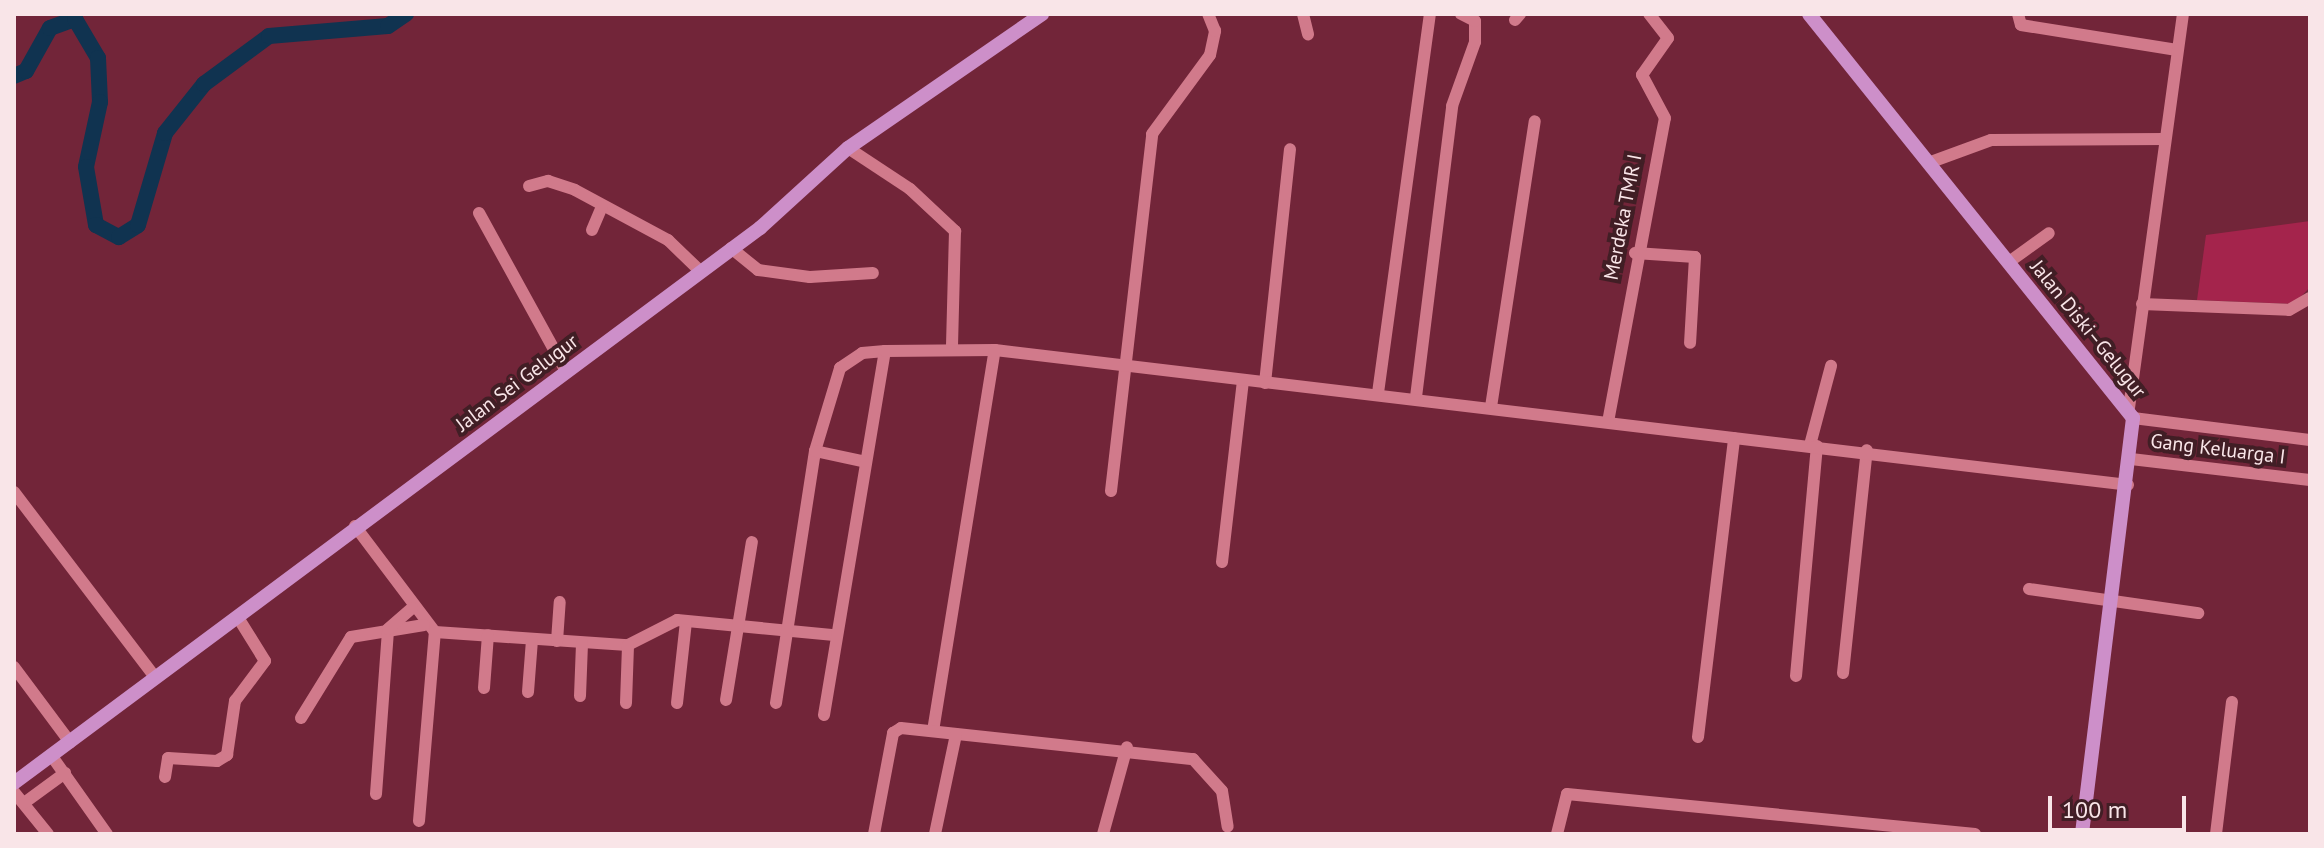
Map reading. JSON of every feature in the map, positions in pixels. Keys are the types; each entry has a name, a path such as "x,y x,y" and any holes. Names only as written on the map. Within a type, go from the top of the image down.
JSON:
{"main road":[{"name":"Jalan Sei Gelugur","path":"14,783 155,677 239,619 355,526 566,371 698,269 731,248 848,148 1042,14"},
{"name":"Jalan Diski–Gelugur","path":"1809,14 2131,413 2128,485 2082,834"}],"street":[{"path":"1303,14 1308,34"},
{"path":"1378,393 1430,14"},
{"path":"1416,397 1452,106 1475,42 1475,21 1461,14"},
{"name":"Merdeka TMR I","path":"1608,422 1635,253 1665,118 1642,70 1668,38 1649,14"},
{"path":"2018,14 2021,25 2177,50"},
{"path":"2183,14 2142,304 2131,413 2310,440"},
{"path":"1111,491 1152,134 1210,55 1215,16"},
{"path":"1491,407 1535,121"},
{"path":"1931,162 1991,140 2165,139"},
{"path":"848,148 910,189 955,231 952,347"},
{"path":"1265,383 1290,149"},
{"path":"529,186 556,184 602,206 668,240 698,269"},
{"path":"592,230 602,206"},
{"path":"479,213 566,371"},
{"path":"2009,262 2049,233"},
{"path":"731,248 758,270 810,277 873,273"},
{"path":"1635,253 1695,257 1690,343"},
{"path":"2142,304 2289,310 2310,298"},
{"path":"776,703 815,451 840,368 862,353 952,347 995,350 1265,383 1416,397 1734,438 1867,450 2128,485"},
{"path":"933,731 995,350"},
{"path":"824,715 834,635 885,351"},
{"path":"1796,676 1814,445 1831,366"},
{"path":"1222,562 1243,380"},
{"path":"1698,737 1734,438"},
{"path":"1843,673 1867,450"},
{"path":"815,451 866,462"},
{"name":"Gang Keluarga I","path":"2131,459 2305,480"},
{"path":"14,492 155,677"},
{"path":"355,526 430,629 419,821"},
{"path":"726,700 752,542"},
{"path":"2029,589 2112,598 2198,613"},
{"path":"557,641 560,602"},
{"path":"376,794 388,629 412,608"},
{"path":"165,777 168,758 227,755 235,701 265,661 239,619"},
{"path":"301,718 342,645 388,629 430,629 532,640 628,645 671,621 834,635"},
{"path":"677,703 686,621"},
{"path":"484,688 488,635"},
{"path":"528,692 532,640"},
{"path":"580,696 582,643"},
{"path":"626,703 628,645"},
{"path":"14,667 70,742"},
{"path":"2216,834 2232,702"},
{"path":"874,834 893,733 933,731 1127,747 1198,761 1222,791 1228,827"},
{"path":"935,834 956,734"},
{"path":"1103,834 1127,747"},
{"path":"51,755 107,834"},
{"path":"24,803 65,773"},
{"path":"14,792 48,834"},
{"path":"1557,834 1567,794 1914,831 1975,834"}],"shaded area":[{"path":"2310,221 2310,287 2294,304 2197,300 2206,235"}],"waterway":[{"path":"14,76 26,71 50,28 75,19 98,58 100,102 86,167 96,225 119,237 138,225 165,133 204,84 269,36 388,26 406,14"}]}
